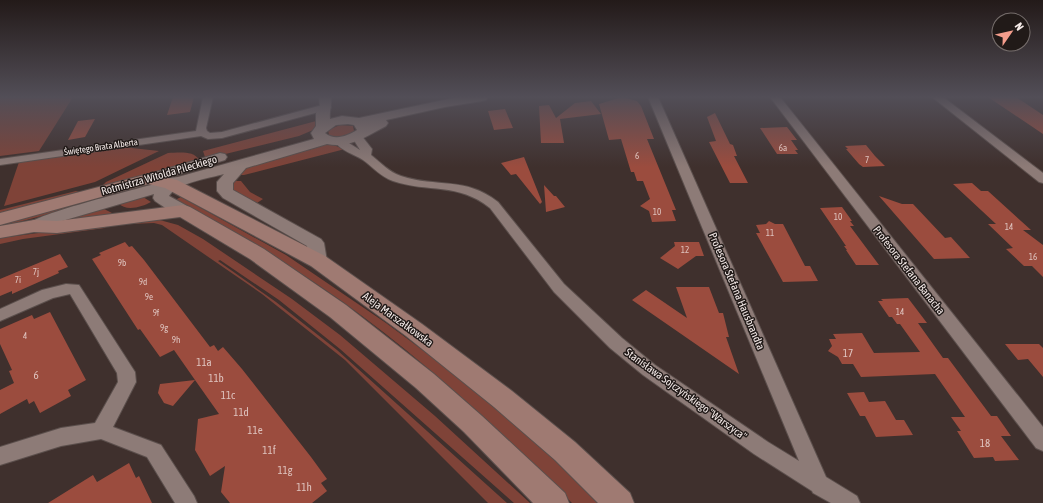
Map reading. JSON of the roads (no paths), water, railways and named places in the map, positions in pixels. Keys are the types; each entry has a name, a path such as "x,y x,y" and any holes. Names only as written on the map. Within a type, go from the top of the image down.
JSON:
{"main road":[{"name":"Aleja Marszałkowska","path":"148,179 171,184 318,261 414,330 503,399 565,451 619,503"},
{"name":"Rotmistrza Witolda Pileckiego","path":"0,219 148,179"},
{"name":"Rotmistrza Witolda Pileckiego","path":"0,232 34,226 57,227 183,211"},
{"path":"183,211 256,254 338,311 457,410 554,503"}],"street":[{"path":"202,133 201,128 203,120"},
{"name":"Świętego Brata Alberta","path":"0,162 202,133 208,136 222,135 271,120"},
{"path":"324,120 327,135"},
{"path":"327,135 336,120"},
{"path":"346,120 360,130"},
{"path":"327,135 360,130 384,120"},
{"name":"Profesora Stefana Hausbrandta","path":"663,120 820,486"},
{"name":"Profesora Stefana Banacha","path":"793,120 1043,442"},
{"path":"967,120 1043,179"},
{"name":"Stanisława Sojczyńskiego \"Warszyca\"","path":"360,130 366,149 365,156"},
{"name":"Stanisława Sojczyńskiego \"Warszyca\"","path":"327,135 356,153 365,156 374,165 399,179 439,186 466,188 484,196 494,205 559,288 616,343 648,370 762,448 820,486 850,503"},
{"name":"Rotmistrza Witolda Pileckiego","path":"148,179 242,151 327,135"},
{"name":"Rotmistrza Witolda Pileckiego","path":"34,226 56,217 241,164 327,135"},
{"path":"183,211 161,198 162,193 171,184 190,173 246,157 269,146"},
{"path":"241,164 225,182 225,191 229,195 315,243 318,261"},
{"path":"0,316 59,290 68,288 74,289 78,293 126,372 127,382 101,430"},
{"path":"0,456 61,438 101,430 154,451 187,503"}]}
